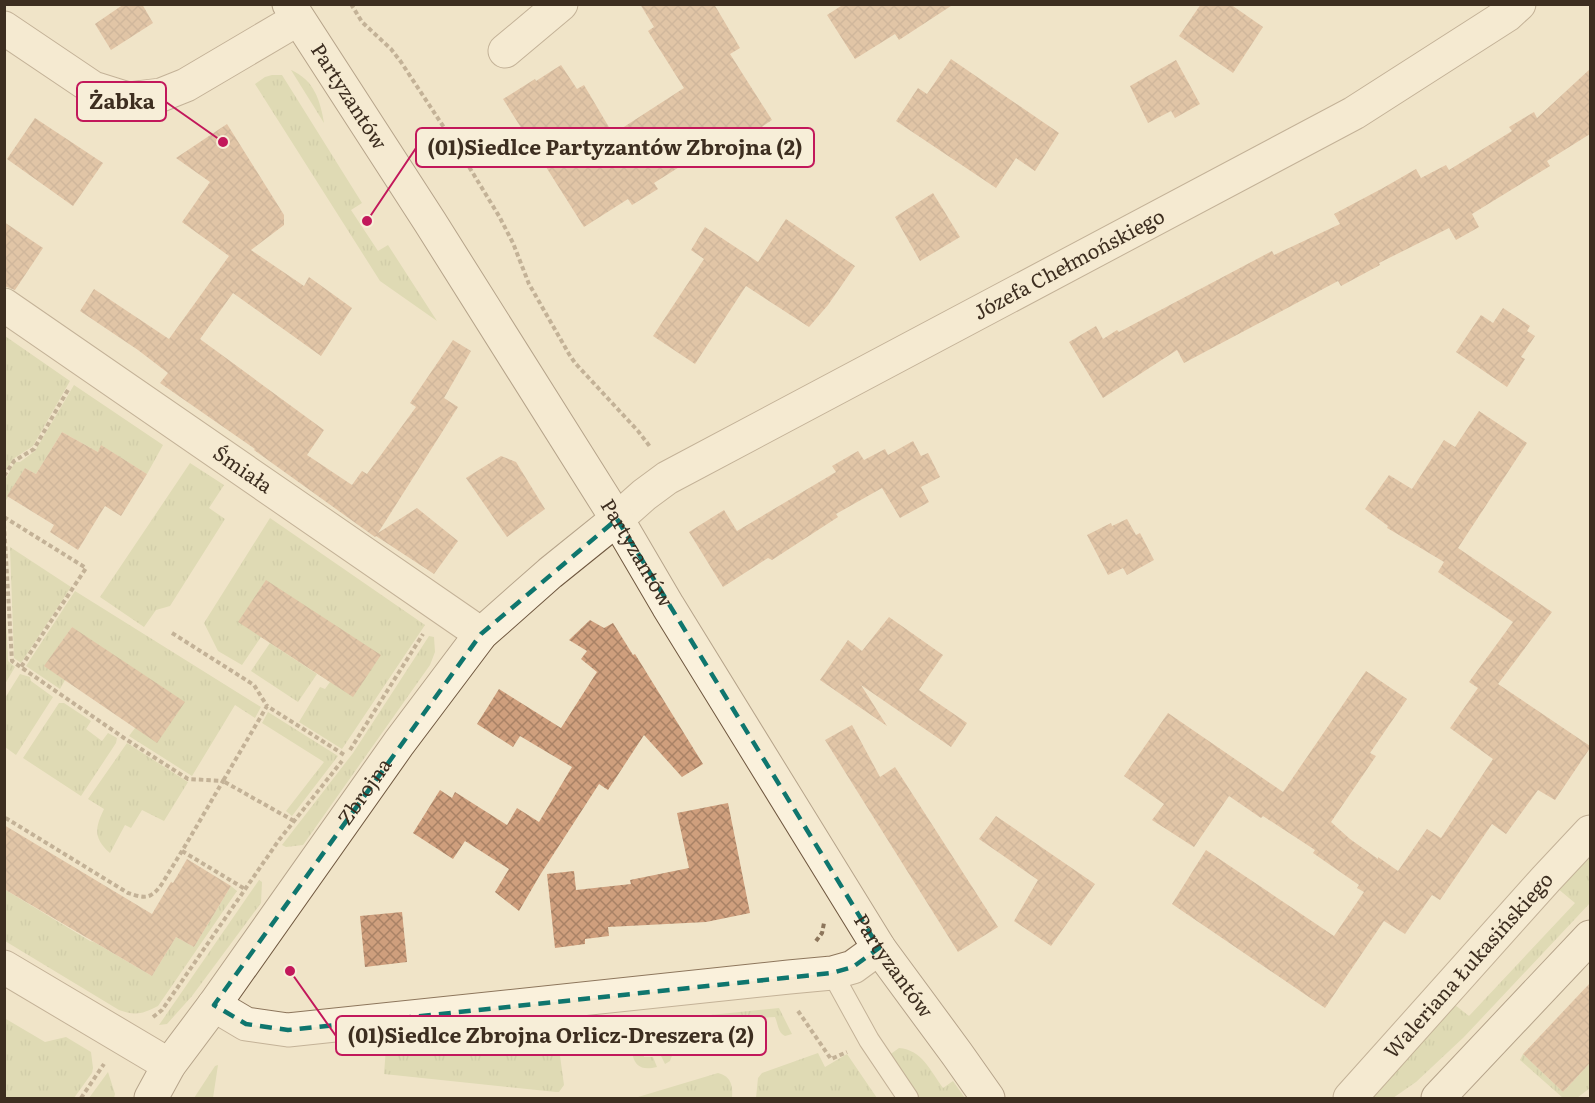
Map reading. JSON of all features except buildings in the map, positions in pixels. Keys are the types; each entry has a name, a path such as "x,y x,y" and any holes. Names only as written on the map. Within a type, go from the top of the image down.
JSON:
{"street":[{"path":"505,51 561,4"},
{"name":"Józefa Chełmońskiego","path":"617,519 667,478 1354,113 1507,15 1519,4"},
{"path":"4,28 93,88 128,99 161,95 186,85 294,12"},
{"name":"Partyzantów","path":"294,12 430,222 617,519 668,606 879,948 988,1098"},
{"name":"Śmiała","path":"4,304 481,634"},
{"name":"Zbrojna","path":"151,1098 169,1065 399,743 481,634 550,573 617,519"},
{"name":"Waleriana Łukasińskiego","path":"1350,1098 1590,832"},
{"path":"1438,1098 1590,937"},
{"path":"214,1005 246,1024 288,1030 832,973 854,967 879,948"},
{"path":"4,967 169,1065"}],"lane":[{"path":"832,973 869,1040 908,1098"}],"path":[{"path":"351,4 362,22 401,62 460,152 499,216 513,243 529,284 575,363 644,438 653,451"},
{"path":"4,476 14,461 34,449 70,388"},
{"path":"4,517 86,568 21,667"},
{"path":"4,524 12,661 188,779 223,780 294,821"},
{"path":"151,1018 162,1010 294,821 346,756 428,627"},
{"path":"172,633 254,685 267,706 346,756"},
{"path":"4,818 134,895 151,895 182,851 267,706"},
{"path":"182,851 245,889"},
{"path":"798,1010 831,1059 855,1048"},
{"path":"81,1098 108,1058"}],"highlighted area":[{"path":"617,519 879,948 853,967 832,973 288,1030 246,1024 214,1005 481,634"}],"green space":[{"path":"291,70 305,79 315,92 324,123"},
{"path":"272,75 282,75 362,203 351,210 378,251 388,245 437,321 380,281 255,84"},
{"path":"5,336 70,381 33,446 13,459 5,473"},
{"path":"74,385 163,445 147,474 102,446 98,452 62,432 36,474 25,468 5,502 5,480 15,462 20,462 35,451"},
{"path":"190,463 224,485 209,508 225,519 170,606 156,610 144,627 100,597"},
{"path":"270,518 425,625 342,749 299,722 320,687 325,689 330,682 261,637 242,665 218,651 204,623"},
{"path":"10,547 71,587 21,663 14,658"},
{"path":"75,591 261,707 255,718 235,705 192,776 129,736 135,728 72,627 45,666 65,680 60,689 26,666"},
{"path":"5,595 8,661 15,667 5,684"},
{"path":"429,636 434,637 435,652 430,665 303,845 286,847 282,845 353,753"},
{"path":"270,643 317,674 298,702 251,671"},
{"path":"20,674 30,677 31,681 53,697 16,755 5,747 5,698"},
{"path":"59,703 64,703 91,721 86,729 102,741 108,733 117,738 81,796 23,758"},
{"path":"268,712 338,756 292,816 286,811 324,762 262,723"},
{"path":"127,743 188,782 164,821 142,810 131,828 125,825 110,853 104,848 97,832 104,809 88,799"},
{"path":"1590,853 1590,903 1464,1037 1416,1082 1393,1098 1361,1098 1450,1001 1469,1016 1575,903 1557,888"},
{"path":"259,880 262,882 261,903 192,996 167,1024 159,1025"},
{"path":"231,886 237,891 158,1006 143,1012 130,1013 119,1010 5,941 4,889 152,976 176,937 194,947"},
{"path":"779,1008 792,1034 783,1035 775,1017 721,1022 722,1025 706,1029 704,1023 669,1029 673,1053 670,1061 665,1064 661,1056 660,1038 642,1040 644,1057 653,1057 657,1067 641,1067 637,1064 632,1053 629,1032 558,1041 564,1085 559,1092 384,1074 386,1048"},
{"path":"5,1019 45,1042 66,1037 91,1052 92,1073 74,1098 5,1098"},
{"path":"899,1048 920,1057 943,1088 953,1081 965,1098 917,1098 888,1056"},
{"path":"818,1053 825,1067 847,1054 877,1098 756,1098 758,1078 762,1073"},
{"path":"1523,1054 1563,1092 1590,1063 1590,1088 1577,1098 1563,1098 1520,1060"},
{"path":"218,1065 213,1098 194,1098 215,1066"},
{"path":"108,1072 115,1094 114,1098 89,1098"},
{"path":"718,1073 726,1076 730,1082 732,1098 638,1097"}],"place":[{"name":"Żabka","path":"223,142"},
{"name":"(01)Siedlce Partyzantów Zbrojna (2)","path":"367,221"},
{"name":"(01)Siedlce Zbrojna Orlicz-Dreszera (2)","path":"290,971"}]}
